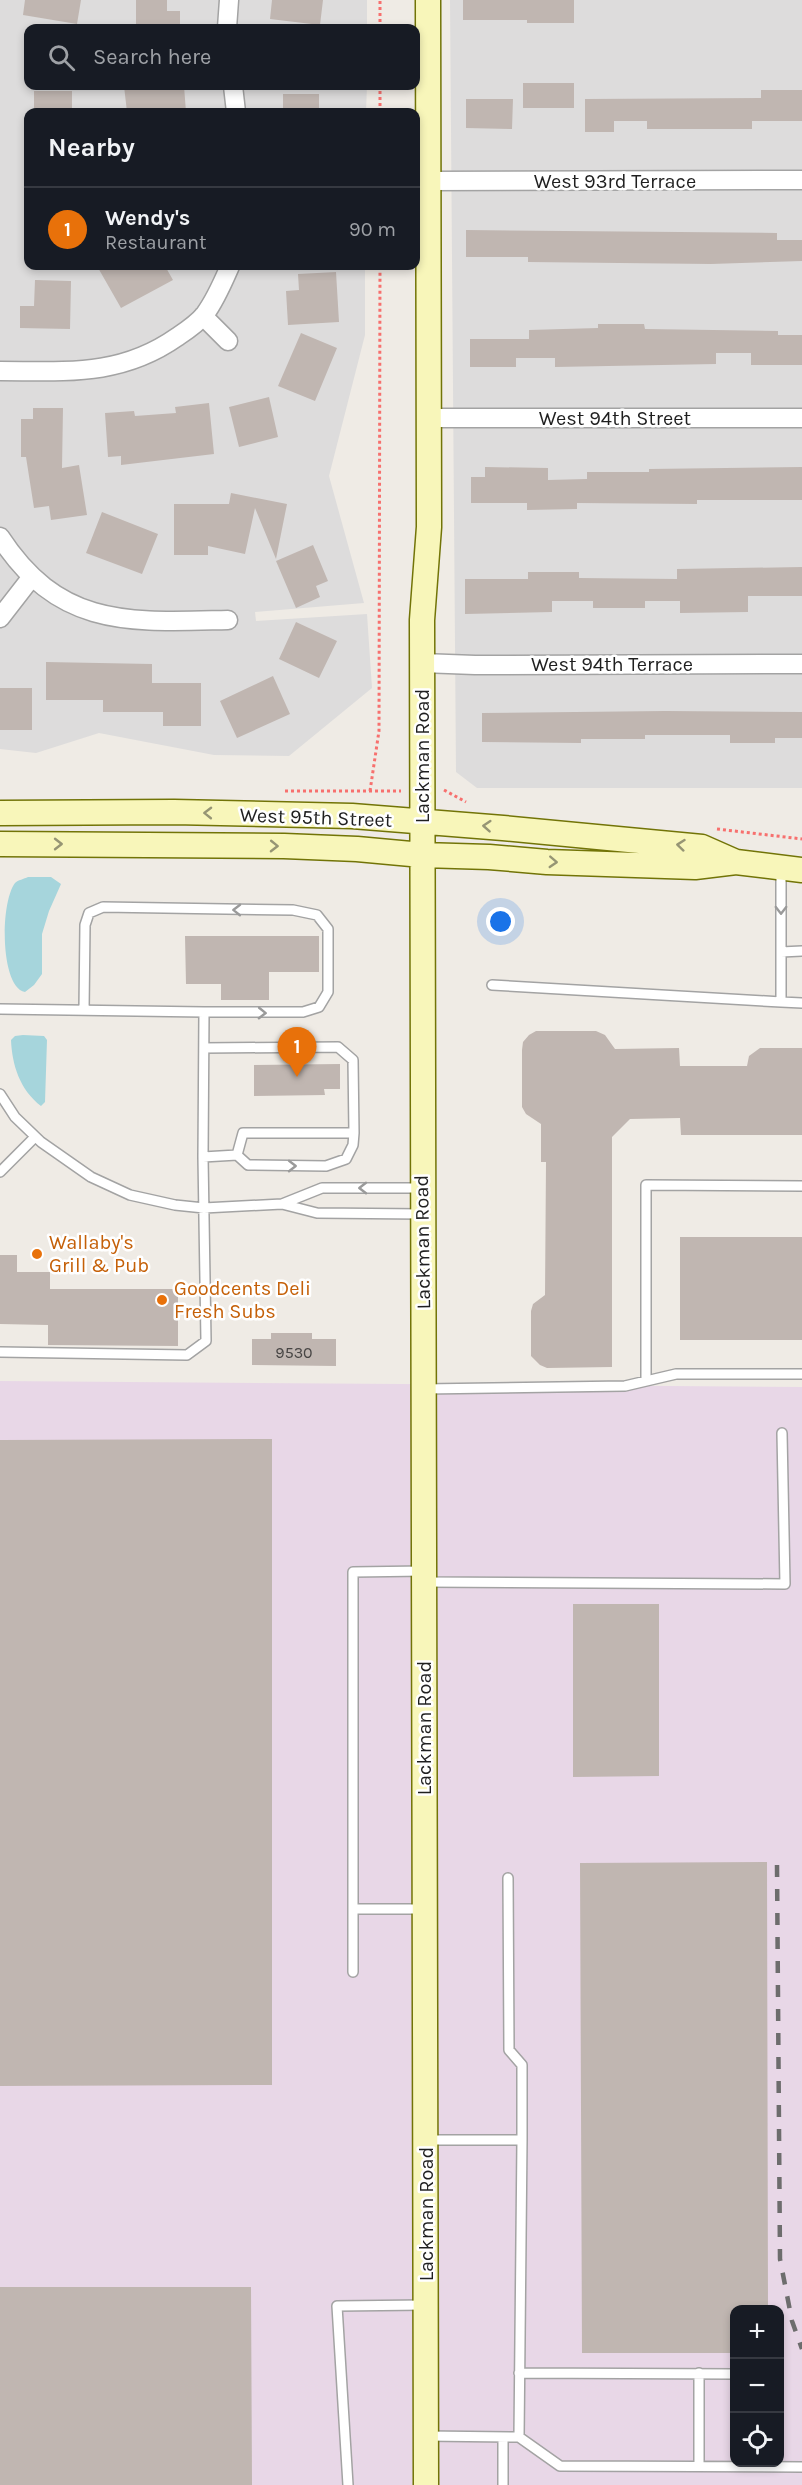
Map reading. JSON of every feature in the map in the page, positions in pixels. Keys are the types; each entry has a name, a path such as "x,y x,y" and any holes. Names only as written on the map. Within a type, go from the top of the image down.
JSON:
{"main road":[{"name":"Lackman Road","path":"426,2485 422,620 429,526 428,0"},
{"name":"West 95th Street","path":"0,813 174,812 352,816 702,847 736,861 791,869"},
{"name":"West 95th Street","path":"0,844 284,846 422,855 695,867 736,861"}],"street":[{"path":"227,24 229,0"},
{"path":"233,90 236,108"},
{"name":"West 93rd Terrace","path":"429,181 802,180"},
{"path":"0,370 89,370 111,367 152,353 191,327 203,316 218,293 228,270"},
{"path":"203,316 228,342"},
{"name":"West 94th Street","path":"429,418 802,418"},
{"path":"0,537 31,578 67,601 93,612 125,620 228,620"},
{"path":"0,618 31,578"},
{"name":"West 94th Terrace","path":"422,663 475,665 802,664"}],"lane":[{"path":"781,1002 782,952 791,869"},
{"path":"0,1009 204,1012 303,1012 319,1007 328,992 328,929 316,915 293,910 103,907 89,913 85,925 84,1010"},
{"path":"782,952 802,951"},
{"path":"492,985 802,1003"},
{"path":"0,1352 186,1355 206,1341 203,1157 204,1012"},
{"path":"203,1157 237,1155 248,1165 326,1166 346,1159 353,1145 354,1133 353,1060 338,1047 204,1048"},
{"path":"0,1094 15,1117 35,1137 91,1177 130,1195 175,1205 204,1208 282,1204 317,1213 422,1214"},
{"path":"237,1155 243,1133 354,1133"},
{"path":"0,1172 35,1137"},
{"path":"646,1381 646,1185 802,1186"},
{"path":"282,1204 322,1188 422,1188"},
{"path":"424,1389 625,1386 676,1374 802,1374"},
{"path":"352,1972 352,1572 424,1576 785,1584 782,1434"},
{"path":"508,1878 509,2050 522,2065 519,2437"},
{"path":"353,1909 425,1909"},
{"path":"426,2140 522,2140"},
{"path":"348,2485 337,2306 426,2305"},
{"path":"519,2373 730,2374"},
{"path":"699,2373 699,2466"},
{"path":"426,2436 519,2437 560,2466 802,2467"},
{"path":"502,2485 503,2437"}],"path":[{"path":"380,0 380,24"},
{"path":"380,90 380,108"},
{"path":"370,791 379,731 380,270"}],"shaded area":[{"path":"0,0 367,0 367,24 24,24 24,90 367,90 366,108 24,108 24,270 365,270 365,335 329,476 364,603 255,612 256,621 367,614 372,688 289,756 214,755 99,733 36,753 0,749"},
{"path":"450,0 802,0 802,788 477,788 456,772"},
{"path":"0,1381 802,1387 802,2485 0,2485"}],"water":[{"path":"28,877 51,877 61,884 42,934 42,974 25,992 17,987 11,976 7,961 5,925 10,893 15,883"},
{"path":"15,1036 44,1036 47,1040 45,1102 41,1106 23,1085 15,1068 11,1040"}],"building":[{"path":"25,0 81,0 77,24 23,15"},
{"path":"136,0 167,0 167,11 180,11 180,24 136,24"},
{"path":"272,0 323,0 320,24 270,19"},
{"path":"463,0 574,0 574,23 463,20"},
{"path":"523,83 574,83 574,108 523,108"},
{"path":"124,90 184,90 186,108 127,108"},
{"path":"761,90 802,90 802,121 752,121 752,129 647,129 647,121 614,121 614,132 585,132 585,99 761,98"},
{"path":"34,91 72,91 72,108 34,108"},
{"path":"283,94 319,94 319,108 283,108"},
{"path":"466,99 513,99 512,129 466,128"},
{"path":"466,230 777,233 777,240 802,240 802,261 711,264 528,262 528,257 466,257"},
{"path":"99,270 167,270 173,280 121,308"},
{"path":"336,272 339,322 288,325 286,291 299,290 298,274"},
{"path":"35,280 71,281 70,329 20,328 20,306 34,306"},
{"path":"598,324 644,324 645,329 778,331 778,335 802,335 802,365 751,365 751,353 716,353 716,364 555,367 555,358 516,358 516,367 470,367 470,339 529,339 529,330 598,328"},
{"path":"301,333 337,348 315,401 278,386"},
{"path":"269,397 278,437 239,447 229,407"},
{"path":"209,403 214,454 121,465 121,456 108,457 105,413 134,411 135,416 176,413 175,407"},
{"path":"33,408 63,408 62,468 79,465 87,515 51,520 49,506 34,508 26,457 21,457 21,419 33,419"},
{"path":"485,467 548,468 548,480 587,479 587,472 802,467 802,500 697,500 697,504 577,503 577,509 527,510 527,503 471,503 471,477 485,477"},
{"path":"231,493 287,504 276,559 255,508 245,554 208,546 208,555 174,555 174,504 229,504"},
{"path":"102,512 158,534 142,574 86,553"},
{"path":"313,545 328,581 316,586 320,597 296,608 276,561"},
{"path":"802,567 802,596 748,596 748,612 680,613 680,601 645,601 645,608 593,608 593,601 552,601 552,612 465,614 465,579 528,579 528,572 579,572 579,578 677,579 677,569"},
{"path":"296,622 337,641 319,678 279,659"},
{"path":"46,662 152,664 152,683 201,683 201,726 163,726 163,712 103,712 103,700 46,700"},
{"path":"273,676 290,714 237,738 220,701"},
{"path":"0,688 32,688 32,730 0,730"},
{"path":"802,712 802,738 775,738 775,743 730,743 730,735 645,735 645,739 581,739 581,743 482,742 482,713"},
{"path":"185,936 319,936 319,972 269,972 269,1000 221,1000 221,984 186,984"},
{"path":"536,1031 596,1031 605,1035 615,1049 679,1048 680,1066 747,1066 749,1056 760,1048 802,1048 802,1135 681,1135 680,1118 630,1119 612,1137 612,1367 547,1368 531,1356 531,1311 533,1304 545,1295 546,1162 541,1162 541,1124 526,1114 522,1107 522,1050 523,1042"},
{"path":"340,1064 340,1089 324,1089 325,1095 254,1096 254,1065"},
{"path":"680,1237 802,1237 802,1340 680,1340"},
{"path":"0,1255 17,1255 17,1272 50,1272 50,1289 178,1289 178,1346 48,1345 48,1325 0,1324"},
{"path":"271,1333 312,1333 312,1339 336,1339 336,1366 252,1365 252,1339 271,1339"},
{"path":"272,1439 272,2085 0,2086 0,1440"},
{"path":"573,1604 659,1604 659,1776 573,1777"},
{"path":"767,1862 768,2305 730,2305 730,2353 582,2353 580,1863"},
{"path":"0,2287 251,2287 252,2485 0,2485"}],"railway":[{"path":"777,1865 780,2259 792,2321 802,2349"}],"place":[{"name":"Wendy's","path":"297,1077"},
{"name":"Wallaby's Grill & Pub","path":"37,1254"},
{"name":"Goodcents Deli Fresh Subs","path":"162,1300"}]}
